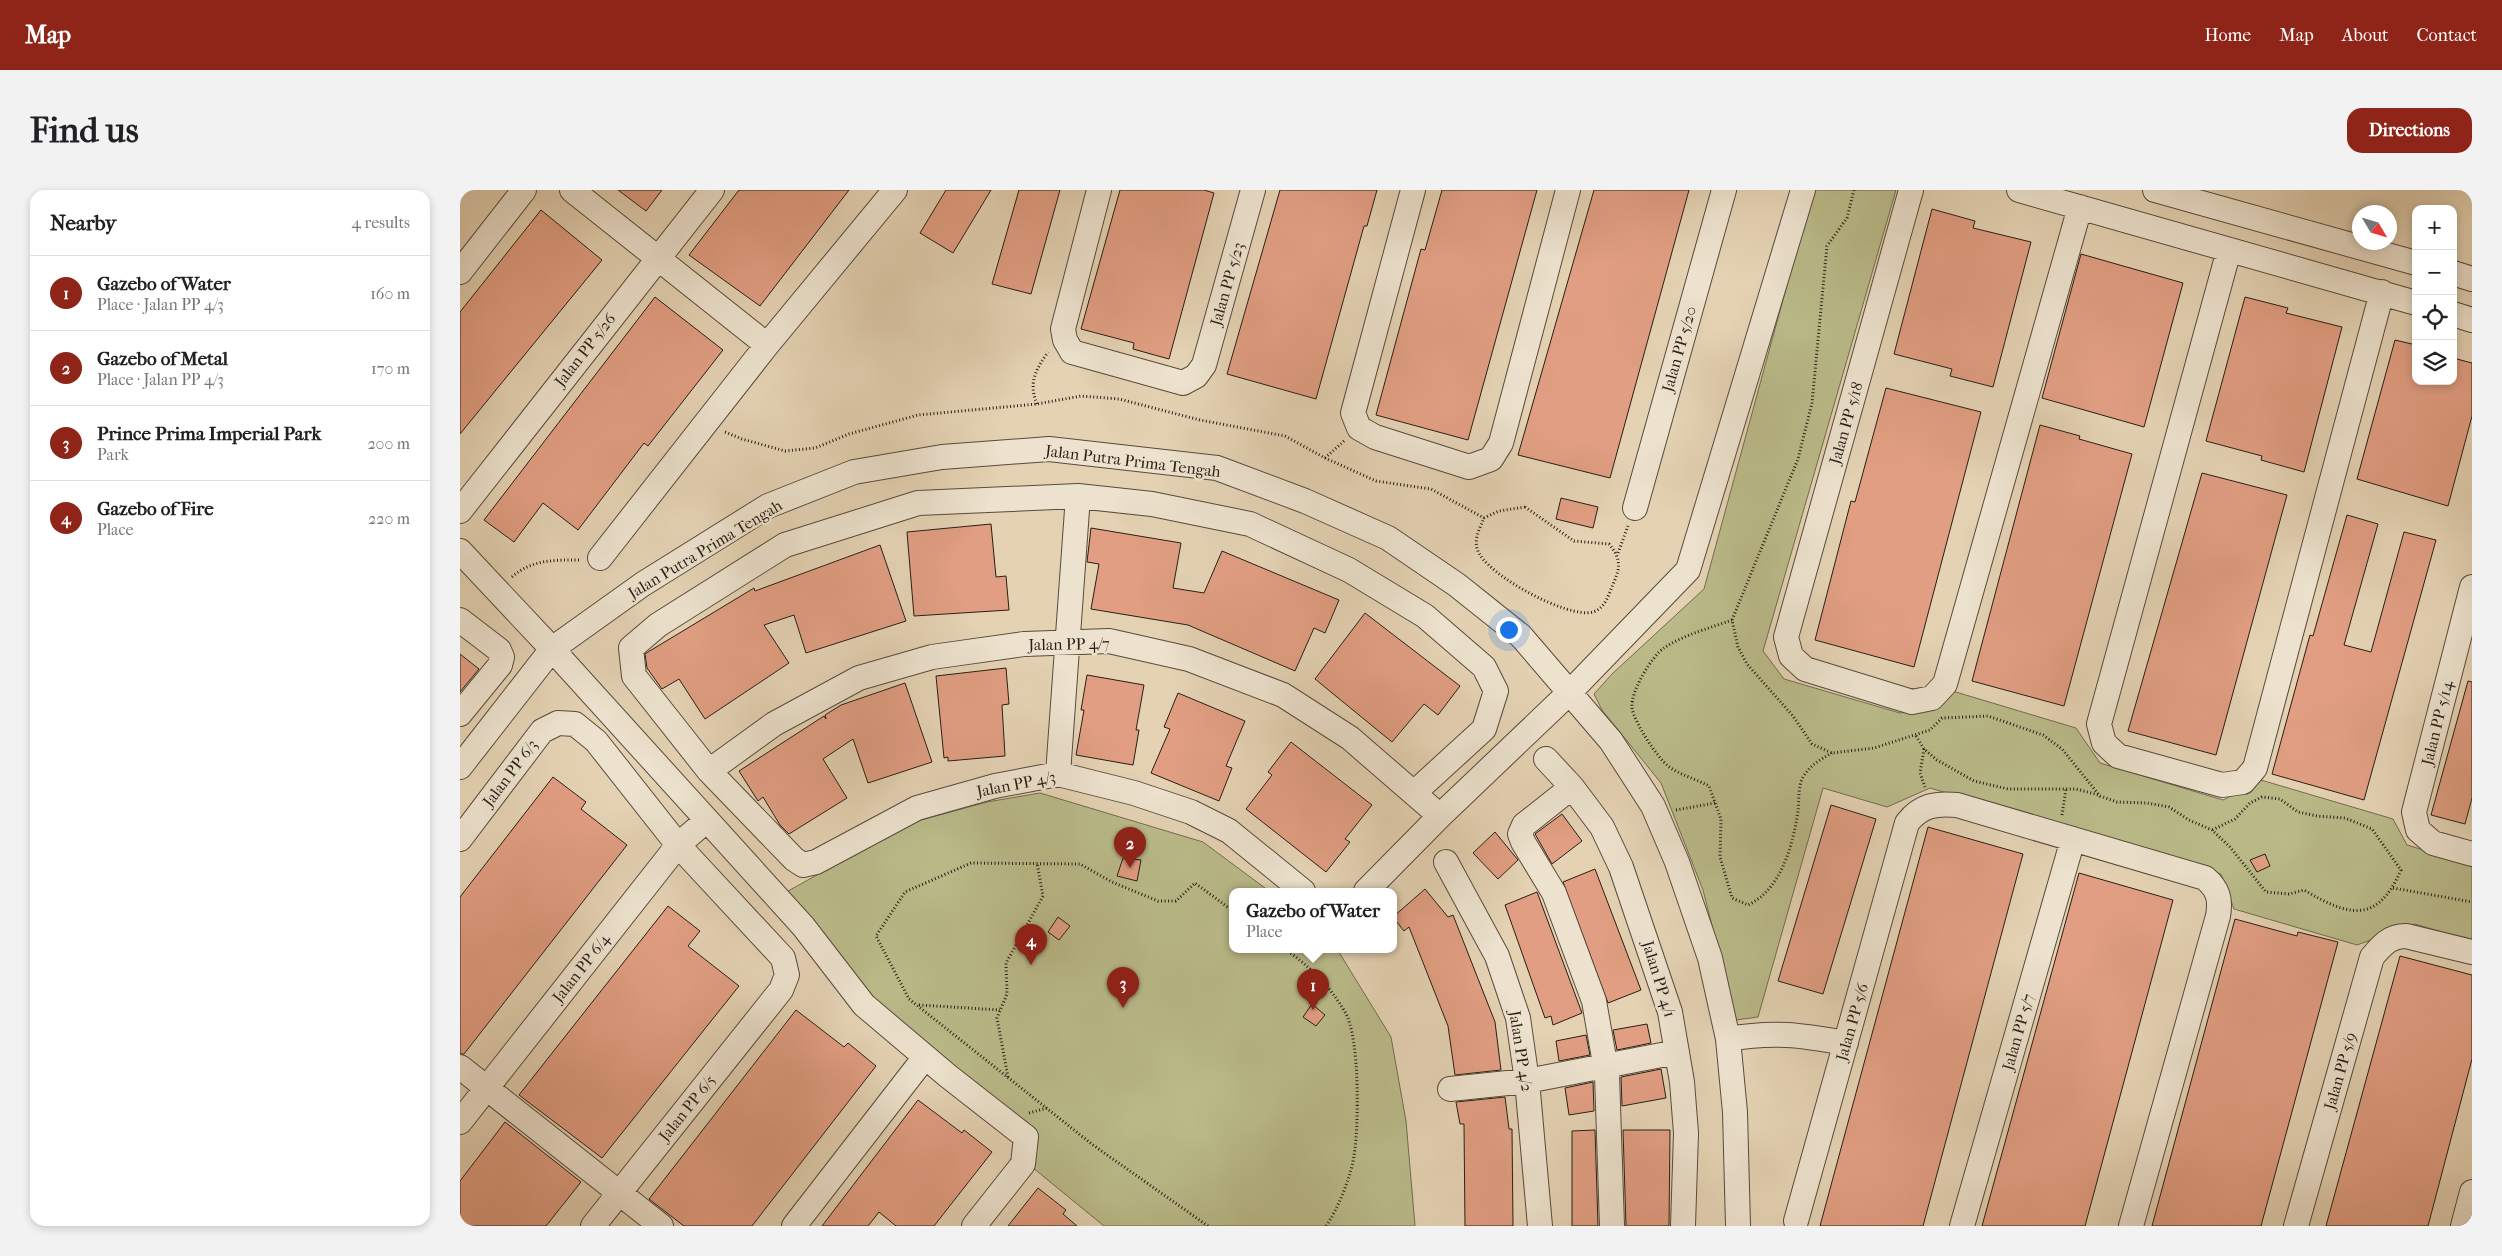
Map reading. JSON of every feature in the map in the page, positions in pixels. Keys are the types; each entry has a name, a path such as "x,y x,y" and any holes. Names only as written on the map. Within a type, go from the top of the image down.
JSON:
{"street":[{"path":"460,272 524,190"},
{"path":"572,190 767,345"},
{"name":"Jalan PP 5/26","path":"460,511 712,190"},
{"path":"600,558 767,345 895,190"},
{"path":"1065,340 1063,329 1099,190"},
{"name":"Jalan PP 5/23","path":"1065,340 1072,352 1183,383 1196,376 1204,365 1253,190"},
{"path":"1413,190 1353,413 1359,428 1375,437 1469,467 1491,459 1501,443 1568,190"},
{"name":"Jalan PP 5/20","path":"1635,508 1724,190"},
{"path":"1369,888 1440,816 1570,692 1688,570 1803,190"},
{"name":"Jalan PP 5/18","path":"1911,190 1786,637 1791,656 1805,669 1912,702 1932,698 1945,684 2080,207"},
{"path":"2019,190 2412,301"},
{"path":"2155,190 2412,262"},
{"path":"2229,250 2099,724 2104,743 2118,756 2222,785 2243,782 2255,768 2382,292"},
{"path":"2457,275 2472,279"},
{"path":"2457,315 2472,320"},
{"name":"Jalan Putra Prima Tengah","path":"460,767 552,649 643,584 776,503 854,472 942,457 1049,449 1218,468 1305,501 1388,538 1457,585 1521,636 1611,741 1653,806 1677,862 1710,958 1728,1039 1735,1112 1738,1226"},
{"path":"1058,774 1078,496"},
{"path":"709,771 634,676 631,648 658,625 785,545 918,503 1078,496 1152,504 1250,524 1349,570 1425,616 1484,667 1496,691 1484,729 1414,793"},
{"path":"460,551 552,649 803,926 864,1005 925,1057 1026,1137 1023,1164 974,1226"},
{"name":"Jalan PP 5/14","path":"2472,587 2414,812 2418,830 2433,843 2472,854"},
{"path":"460,620 499,650 502,657 500,665 460,714"},
{"name":"Jalan PP 4/7","path":"709,771 774,724 859,678 932,657 1024,644 1109,641 1189,659 1283,694 1350,738 1440,816"},
{"name":"Jalan PP 6/3","path":"460,839 542,731 558,723 575,724 596,741 678,845"},
{"name":"Jalan PP 4/1","path":"1546,759 1572,787 1602,827 1622,867 1670,1012 1686,1134 1683,1226"},
{"name":"Jalan PP 4/3","path":"709,771 794,859 803,864 816,862 917,808 994,786 1058,774 1134,793 1191,812 1229,831 1299,888"},
{"path":"1572,787 1524,825 1520,834 1554,893 1594,1001 1605,1066 1612,1226"},
{"path":"1927,806 1957,805 2205,878 2214,886 2220,905 2131,1226"},
{"name":"Jalan PP 5/6","path":"1796,1220 1907,823 1916,812 1927,806"},
{"name":"Jalan PP 6/4","path":"460,1122 678,845 707,820"},
{"name":"Jalan PP 5/7","path":"1962,1226 2065,837"},
{"name":"Jalan PP 6/5","path":"593,1226 782,990 787,975 783,958 678,845"},
{"name":"Jalan PP 4/2","path":"1446,862 1497,956 1518,1018 1527,1081 1540,1226"},
{"name":"Jalan PP 5/9","path":"2296,1226 2372,957 2381,945 2394,936 2406,936 2472,952"},
{"path":"1728,1039 1759,1034 1795,1034 1846,1043"},
{"path":"1450,1089 1527,1081 1676,1052"},
{"path":"794,1226 925,1057"},
{"path":"460,1067 661,1226"},
{"path":"2463,1226 2472,1192"}],"path":[{"path":"1832,753 1812,744 1793,716 1747,664 1738,647 1732,620 1798,459 1812,403 1827,246 1847,218 1854,190"},
{"path":"1037,404 1031,391 1038,366 1052,347 1065,340"},
{"path":"1325,458 1359,428"},
{"path":"1618,554 1609,544 1574,540 1525,507 1500,511 1484,518 1476,537 1478,551 1490,568 1520,588 1563,609 1592,612 1604,604 1620,569 1618,554 1635,508"},
{"path":"497,591 523,567 546,560 600,558"},
{"path":"1732,620 1664,648 1649,664 1637,688 1632,707 1644,736 1666,764 1675,771 1709,786 1721,818 1720,857 1732,898 1748,905 1759,900 1772,887 1786,858 1797,814 1802,779 1813,764 1832,753 1874,748 1916,736 1930,730 1942,718 1988,716 2043,735 2062,749 2100,796"},
{"path":"1916,736 1924,750 1974,781 2008,789 2076,789 2117,802 2147,803 2169,807 2189,820 2212,830 2230,846 2252,877 2266,892 2289,894 2304,890 2328,904 2345,911 2362,912 2378,903 2393,888 2401,870 2372,829 2345,818 2298,812 2280,799 2262,798 2250,803 2235,819 2212,830"},
{"path":"1924,750 1920,773 1925,784 1927,806"},
{"path":"2065,837 2066,789"},
{"path":"1658,819 1676,810 1715,803"},
{"path":"1008,1078 997,1018 1007,994 1006,963 1043,896 1037,863"},
{"path":"1208,1226 1092,1145 909,999 876,936 906,892 971,864 1080,864 1112,882 1158,901 1176,901 1195,883 1229,908"},
{"path":"2393,888 2472,902"},
{"path":"1291,953 1312,968 1346,1013 1357,1058 1354,1156 1335,1214 1326,1226"},
{"path":"917,1005 1000,1010"}],"green space":[{"path":"1813,190 1896,190 1763,651 1784,679 1900,713 1922,710 1949,690 2076,728 2100,763 2223,800 2261,780 2393,819 2407,845 2472,865 2472,941 2415,924 2357,945 2234,909 2221,874 1930,788 1887,807 1823,788 1758,1017 1736,1020 1703,890 1661,783 1602,710 1594,694 1612,674 1704,589"},
{"path":"1040,793 1203,842 1265,888 1229,888 1229,953 1339,953 1391,1037 1406,1121 1415,1226 1104,1226 1027,1163 1028,1128 888,1020 781,895 910,823 987,802"}],"building":[{"path":"618,190 662,190 646,211"},
{"path":"739,190 849,190 760,306 689,255"},
{"path":"946,190 991,190 953,253 920,233"},
{"path":"1019,190 1060,190 1031,294 992,284"},
{"path":"1120,190 1204,190 1214,193 1169,359 1133,349 1134,343 1081,329"},
{"path":"1280,190 1377,190 1367,226 1364,226 1316,399 1227,374"},
{"path":"1442,190 1537,190 1468,440 1376,415 1421,249 1425,250"},
{"path":"1594,190 1689,190 1610,478 1518,455"},
{"path":"1932,209 1975,221 1973,228 2031,242 1993,387 1950,376 1952,369 1894,354"},
{"path":"541,210 602,260 460,434 460,312"},
{"path":"2081,254 2183,283 2144,427 2042,398"},
{"path":"655,297 723,350 648,446 644,443 578,530 543,503 514,542 484,520"},
{"path":"2245,297 2288,308 2286,313 2342,327 2304,472 2261,460 2262,456 2206,441"},
{"path":"2395,340 2412,344 2412,385 2457,385 2457,359 2472,363 2472,416 2448,506 2357,479"},
{"path":"1886,388 1981,412 1914,667 1815,640 1851,501 1855,502"},
{"path":"2040,425 2080,436 2079,439 2132,454 2064,706 1972,681"},
{"path":"2202,473 2287,495 2216,755 2128,731"},
{"path":"1561,498 1598,507 1593,528 1556,519"},
{"path":"2347,515 2378,524 2344,645 2371,652 2404,532 2436,540 2364,800 2272,774 2310,635 2313,636"},
{"path":"991,524 996,577 1006,576 1009,610 914,616 907,532"},
{"path":"1091,528 1181,543 1173,588 1204,593 1222,551 1339,600 1325,633 1314,628 1295,671 1188,625 1091,609 1099,564 1087,562"},
{"path":"880,545 906,621 806,653 794,615 764,625 789,663 705,719 679,679 662,689 647,668 645,654 754,588 755,591"},
{"path":"1365,613 1460,686 1438,715 1424,704 1392,742 1315,679"},
{"path":"460,654 479,669 460,692"},
{"path":"1006,668 1009,704 1002,705 1005,756 948,761 948,757 944,758 936,676"},
{"path":"1087,675 1144,685 1136,730 1139,730 1133,765 1076,755 1084,710 1081,710"},
{"path":"2468,681 2472,682 2472,798 2465,824 2431,815"},
{"path":"905,683 932,762 868,783 853,739 823,759 847,798 789,834 780,825 763,797 758,801 739,771 824,716 826,719 825,715 841,705"},
{"path":"1178,693 1245,721 1226,766 1232,768 1219,801 1151,773 1170,729 1164,727"},
{"path":"1291,742 1372,805 1345,839 1350,842 1326,872 1246,809 1272,775 1268,772"},
{"path":"553,777 586,802 581,809 627,845 464,1054 460,1054 460,897"},
{"path":"1831,805 1876,819 1823,994 1778,981"},
{"path":"1562,814 1582,841 1552,864 1535,834"},
{"path":"1928,827 2023,854 1923,1226 1820,1226"},
{"path":"1495,832 1518,860 1498,879 1473,853"},
{"path":"2265,854 2270,866 2257,872 2250,860"},
{"path":"1123,858 1141,860 1137,881 1117,876"},
{"path":"1595,869 1641,990 1608,1003 1563,882"},
{"path":"2079,873 2173,900 2085,1226 1982,1226"},
{"path":"1425,889 1448,917 1453,915 1495,1022 1501,1070 1455,1075 1448,1026 1409,927 1404,931 1397,922 1397,914"},
{"path":"1537,892 1582,1013 1553,1025 1551,1016 1545,1018 1505,905"},
{"path":"668,906 700,931 688,946 739,986 602,1158 519,1095"},
{"path":"1058,917 1070,926 1059,940 1048,932"},
{"path":"2235,919 2297,936 2298,932 2338,942 2261,1226 2152,1226"},
{"path":"2400,956 2472,975 2472,1059 2428,1226 2326,1226"},
{"path":"1312,1004 1325,1015 1316,1026 1303,1017"},
{"path":"796,1010 844,1047 848,1043 876,1066 752,1226 684,1226 649,1199"},
{"path":"1647,1024 1651,1043 1617,1050 1613,1030"},
{"path":"1586,1035 1590,1055 1559,1061 1556,1041"},
{"path":"1661,1069 1666,1098 1622,1106 1621,1077"},
{"path":"1593,1082 1594,1111 1569,1115 1565,1088"},
{"path":"1505,1097 1509,1129 1512,1129 1513,1226 1465,1226 1464,1124 1460,1124 1456,1102"},
{"path":"918,1100 962,1133 964,1130 992,1152 934,1226 896,1226 879,1212 868,1226 822,1226"},
{"path":"505,1122 581,1182 546,1226 460,1226 460,1181"},
{"path":"1595,1130 1598,1226 1572,1226 1572,1131"},
{"path":"1623,1130 1670,1130 1669,1226 1626,1226"},
{"path":"1038,1188 1066,1210 1063,1214 1077,1226 1008,1226"}],"place":[{"name":"Gazebo of Metal","path":"1130,868"},
{"name":"Gazebo of Fire","path":"1031,965"},
{"name":"Prince Prima Imperial Park","path":"1123,1008"},
{"name":"Gazebo of Water","path":"1313,1010"}]}
